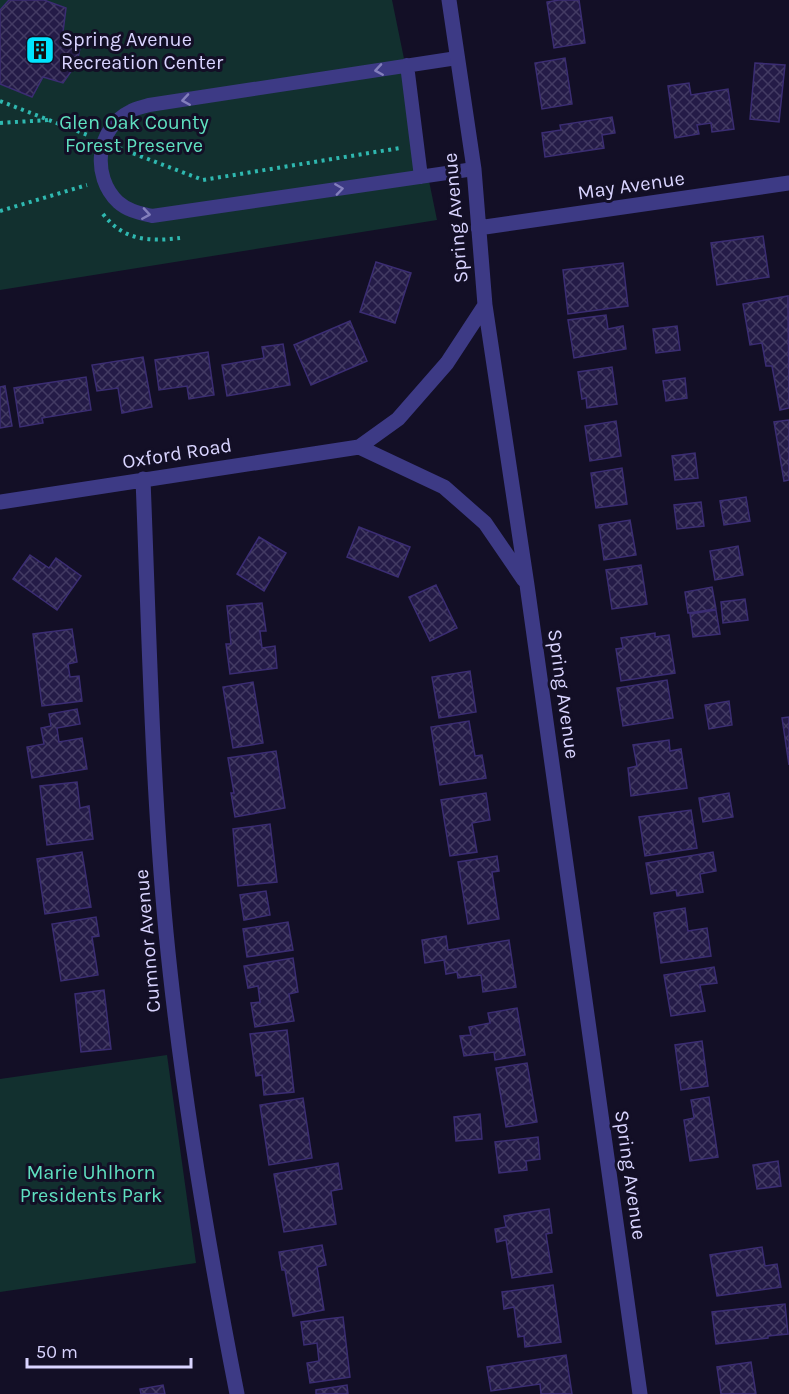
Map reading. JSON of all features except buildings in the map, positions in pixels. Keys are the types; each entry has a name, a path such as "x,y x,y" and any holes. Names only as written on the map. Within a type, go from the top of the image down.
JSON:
{"street":[{"name":"Spring Avenue","path":"448,0 474,169 484,305 527,585 640,1394"},
{"name":"May Avenue","path":"478,228 789,183"},
{"name":"Oxford Road","path":"0,502 360,447 398,419 440,371 484,305"},
{"path":"360,447 444,487 485,523 527,585"},
{"name":"Cumnor Avenue","path":"143,479 152,723 166,932 191,1140 209,1251 237,1394"}],"lane":[{"path":"457,57 149,105 131,110 116,121 105,136 100,153 101,171 107,188 119,202 135,212 152,216 474,169"},
{"path":"407,65 421,177"}],"path":[{"path":"0,101 202,180 417,145"},
{"path":"0,123 49,120"},
{"path":"0,211 87,185"}],"green space":[{"name":"Glen Oak County Forest Preserve","path":"0,0 392,0 437,220 0,290"},
{"name":"Marie Uhlhorn Presidents Park","path":"167,1055 196,1263 0,1292 0,1079"}],"place":[{"name":"Spring Avenue Recreation Center","path":"40,50"}]}
